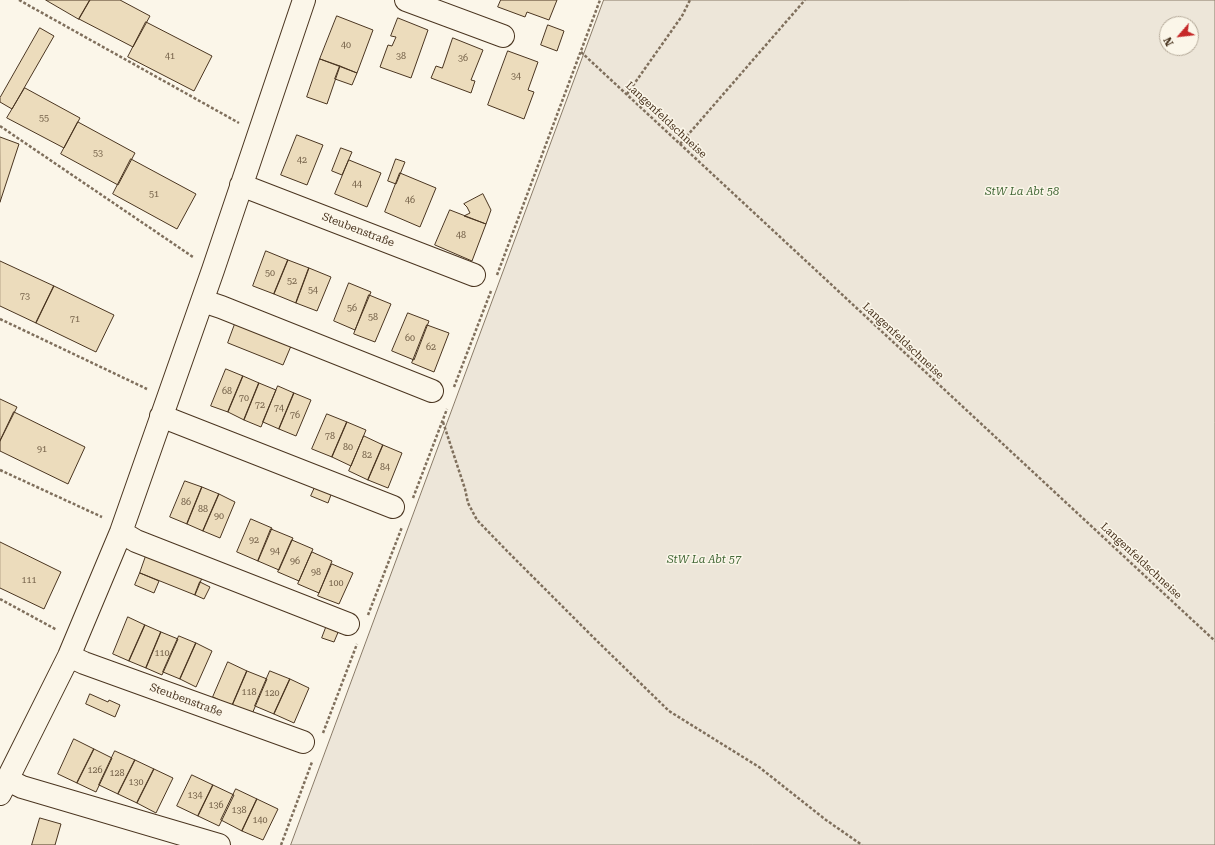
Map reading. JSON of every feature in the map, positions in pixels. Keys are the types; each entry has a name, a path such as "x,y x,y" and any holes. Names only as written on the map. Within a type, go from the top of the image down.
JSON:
{"street":[{"path":"219,845 22,786 4,787 13,766 73,649 122,529 213,270 304,0"},
{"path":"406,0 503,36"},
{"name":"Steubenstraße","path":"241,185 484,279"},
{"path":"202,301 221,307 445,395"},
{"path":"165,407 402,506"},
{"path":"122,529 136,541 354,631"},
{"name":"Steubenstraße","path":"73,649 84,663 308,749"}],"path":[{"path":"19,0 247,128 259,133"},
{"path":"484,279 581,52 600,0"},
{"path":"627,94 682,16 690,0"},
{"path":"680,144 805,0"},
{"name":"Langenfeldschneise","path":"581,52 1215,642"},
{"path":"0,126 213,270"},
{"path":"402,506 442,422 445,395 491,289"},
{"path":"0,319 153,392 165,407"},
{"path":"442,422 465,489 468,504 477,520 518,562 668,711 759,767 826,820 862,845"},
{"path":"0,470 122,529"},
{"path":"368,616 402,527"},
{"path":"0,599 73,649"},
{"path":"322,733 354,631"},
{"path":"281,845 308,749"}],"green space":[{"name":"StW La Abt 57","path":"604,0 1215,0 1215,845 291,845"}],"building":[{"path":"46,0 90,0 79,19"},
{"path":"90,0 120,0 150,16 133,47 79,19"},
{"path":"501,0 557,0 549,20 527,12 525,17 498,7"},
{"path":"337,16 373,30 357,73 320,59"},
{"path":"398,18 428,30 411,78 380,67 388,45 392,46 396,37 391,36"},
{"path":"146,22 212,56 194,91 128,57"},
{"path":"548,25 564,31 557,51 541,45"},
{"path":"40,28 54,36 12,109 0,102 0,98"},
{"path":"453,38 483,50 471,80 475,81 471,93 431,78 436,66 442,68"},
{"path":"508,51 538,62 528,90 534,92 524,119 488,105"},
{"path":"320,59 340,66 327,104 307,97"},
{"path":"340,66 357,73 352,85 335,79"},
{"path":"25,88 80,118 64,148 7,118"},
{"path":"78,122 135,153 118,185 61,154"},
{"path":"297,135 323,145 307,185 281,175"},
{"path":"0,137 19,144 0,202"},
{"path":"341,148 352,152 342,175 332,171"},
{"path":"131,159 196,194 177,229 113,194"},
{"path":"396,159 405,162 396,184 388,181"},
{"path":"349,160 381,173 367,207 335,194"},
{"path":"400,173 436,188 420,227 385,212"},
{"path":"483,194 491,210 486,224 464,216 470,213 464,204"},
{"path":"450,210 486,224 472,261 435,245"},
{"path":"266,251 288,260 274,294 253,286"},
{"path":"288,260 309,268 296,303 274,294"},
{"path":"0,261 54,286 36,323 0,306"},
{"path":"309,268 331,277 317,311 296,303"},
{"path":"349,283 371,292 355,330 334,321"},
{"path":"54,286 114,315 96,352 36,323"},
{"path":"369,295 391,304 375,342 354,334"},
{"path":"408,313 429,321 414,360 392,351"},
{"path":"235,324 291,346 283,365 228,343"},
{"path":"427,325 449,333 434,372 412,363"},
{"path":"226,369 243,376 228,412 211,406"},
{"path":"243,376 259,383 244,420 228,412"},
{"path":"259,383 276,390 261,427 244,420"},
{"path":"278,386 294,393 279,429 263,422"},
{"path":"294,393 311,400 296,436 279,429"},
{"path":"0,399 17,407 0,441"},
{"path":"14,412 85,447 68,484 0,451 0,441"},
{"path":"327,414 347,422 332,457 312,449"},
{"path":"347,422 366,430 351,466 332,457"},
{"path":"364,436 383,445 368,480 349,471"},
{"path":"383,445 402,453 388,488 368,480"},
{"path":"185,481 202,487 187,524 170,517"},
{"path":"316,485 332,492 328,503 311,496"},
{"path":"202,487 219,494 203,531 187,524"},
{"path":"219,494 235,502 220,538 203,531"},
{"path":"251,519 272,528 258,561 237,552"},
{"path":"271,529 293,538 279,570 258,561"},
{"path":"292,540 313,549 299,581 278,572"},
{"path":"0,542 61,572 44,609 0,588"},
{"path":"312,552 332,561 319,593 298,584"},
{"path":"146,556 202,578 195,595 140,573"},
{"path":"332,564 353,573 339,604 318,596"},
{"path":"140,573 159,581 154,593 135,585"},
{"path":"200,582 210,587 204,599 195,595"},
{"path":"128,617 145,625 129,661 113,654"},
{"path":"145,625 161,632 146,668 129,661"},
{"path":"327,625 339,630 334,642 322,638"},
{"path":"161,632 178,639 162,675 146,668"},
{"path":"179,636 196,643 180,679 163,672"},
{"path":"196,643 212,651 196,687 180,679"},
{"path":"228,662 247,671 232,706 213,697"},
{"path":"247,671 267,679 252,714 232,706"},
{"path":"270,671 290,679 274,714 255,706"},
{"path":"290,679 309,688 294,723 274,714"},
{"path":"90,694 108,702 109,700 120,705 115,717 86,704"},
{"path":"74,739 94,749 77,783 58,774"},
{"path":"94,749 112,758 96,792 77,783"},
{"path":"115,751 135,760 118,794 99,785"},
{"path":"135,760 154,769 137,803 118,794"},
{"path":"154,769 173,778 156,813 137,803"},
{"path":"192,775 213,785 198,816 177,806"},
{"path":"213,785 234,795 219,826 198,816"},
{"path":"236,789 257,799 242,831 221,820"},
{"path":"257,799 278,809 263,840 242,831"},
{"path":"40,818 61,824 55,845 32,845"}],"park label":[{"name":"StW La Abt 58","path":"1022,192"}]}
